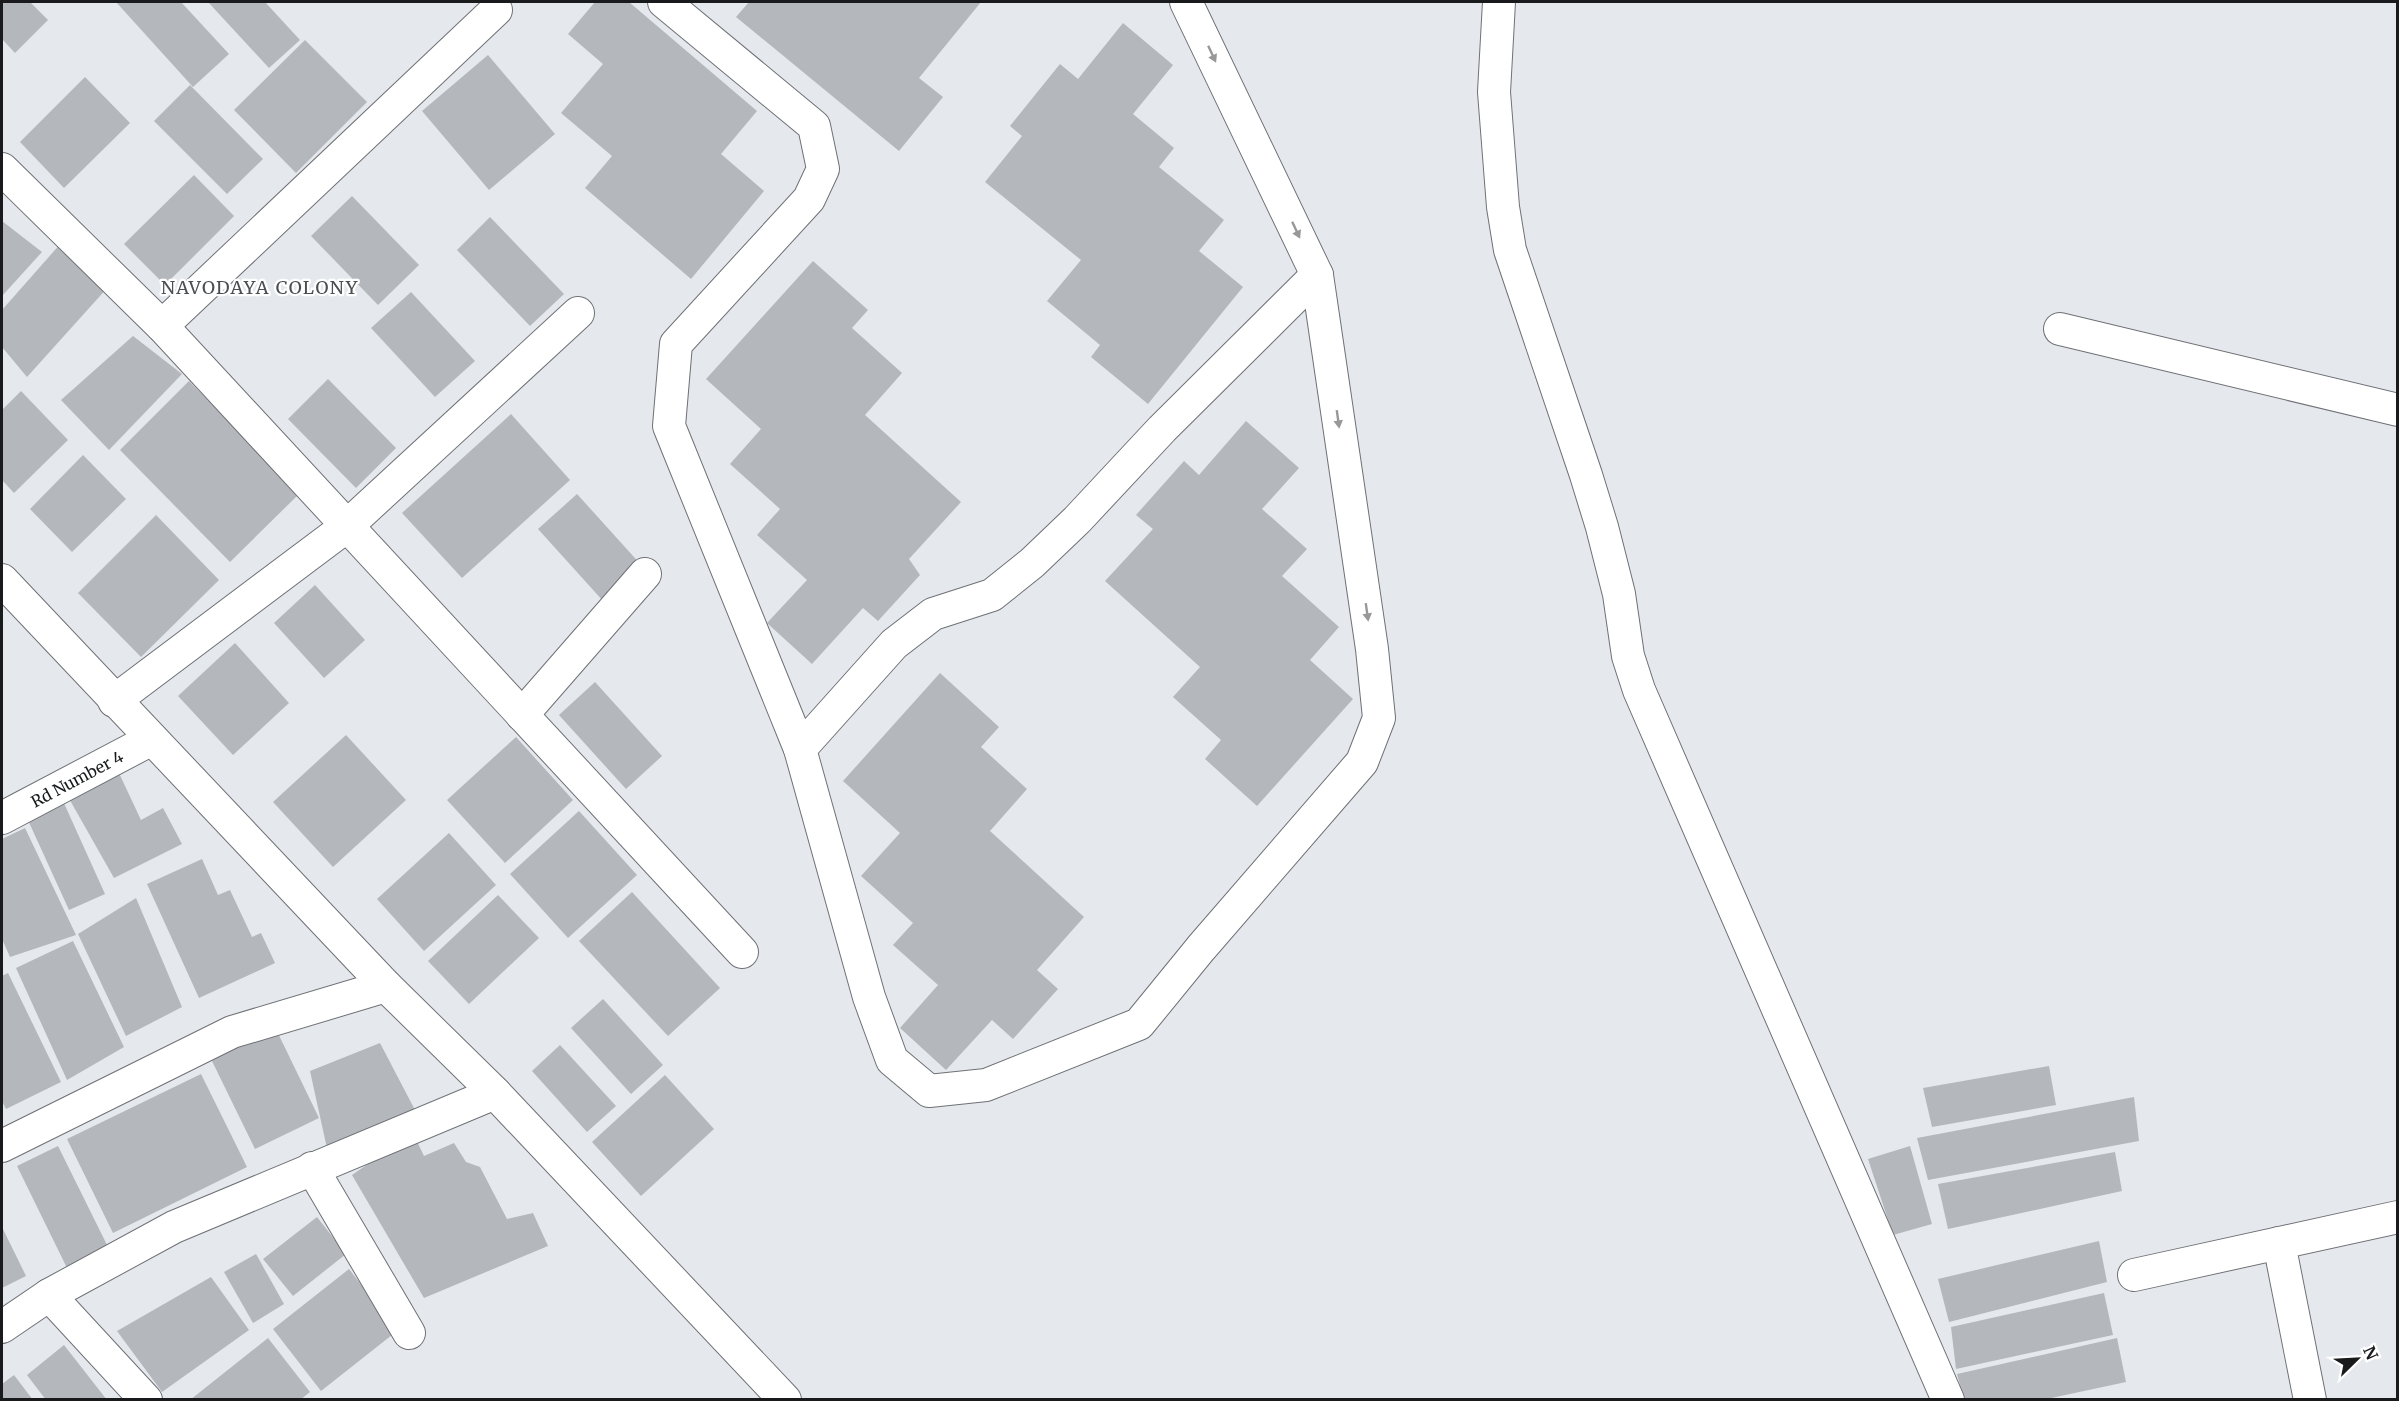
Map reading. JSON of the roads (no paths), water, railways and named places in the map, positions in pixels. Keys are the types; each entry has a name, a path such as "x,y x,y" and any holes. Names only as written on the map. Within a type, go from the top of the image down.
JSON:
{"street":[{"path":"685,8 814,126 823,169 809,199 676,344 669,426 800,749 869,997 892,1060 929,1091 986,1085 1139,1024 1201,948 1362,762 1379,718 1372,649 1317,275 1186,2"},
{"path":"1499,2 1494,92 1503,207 1510,250 1596,506 1619,594 1628,656 1638,690 1948,1400"},
{"path":"162,326 496,10"},
{"path":"2,169 162,326 742,952"},
{"path":"800,749 894,644 933,614 992,595 1032,563 1077,520 1162,429 1317,275"},
{"path":"114,701 347,526 578,313"},
{"path":"2060,329 2397,410"},
{"path":"522,715 645,574"},
{"path":"2,580 386,986 495,1093 785,1400"},
{"name":"Rd Number 4","path":"2,818 152,739"},
{"path":"2,1146 232,1032 386,986"},
{"path":"2,1327 49,1295 174,1227 495,1093"},
{"path":"312,1168 409,1333"},
{"path":"2134,1275 2397,1217"},
{"path":"2279,1243 2310,1400"},
{"path":"49,1295 146,1400"}],"district":[{"name":"NAVODAYA COLONY","path":"260,287"}]}
